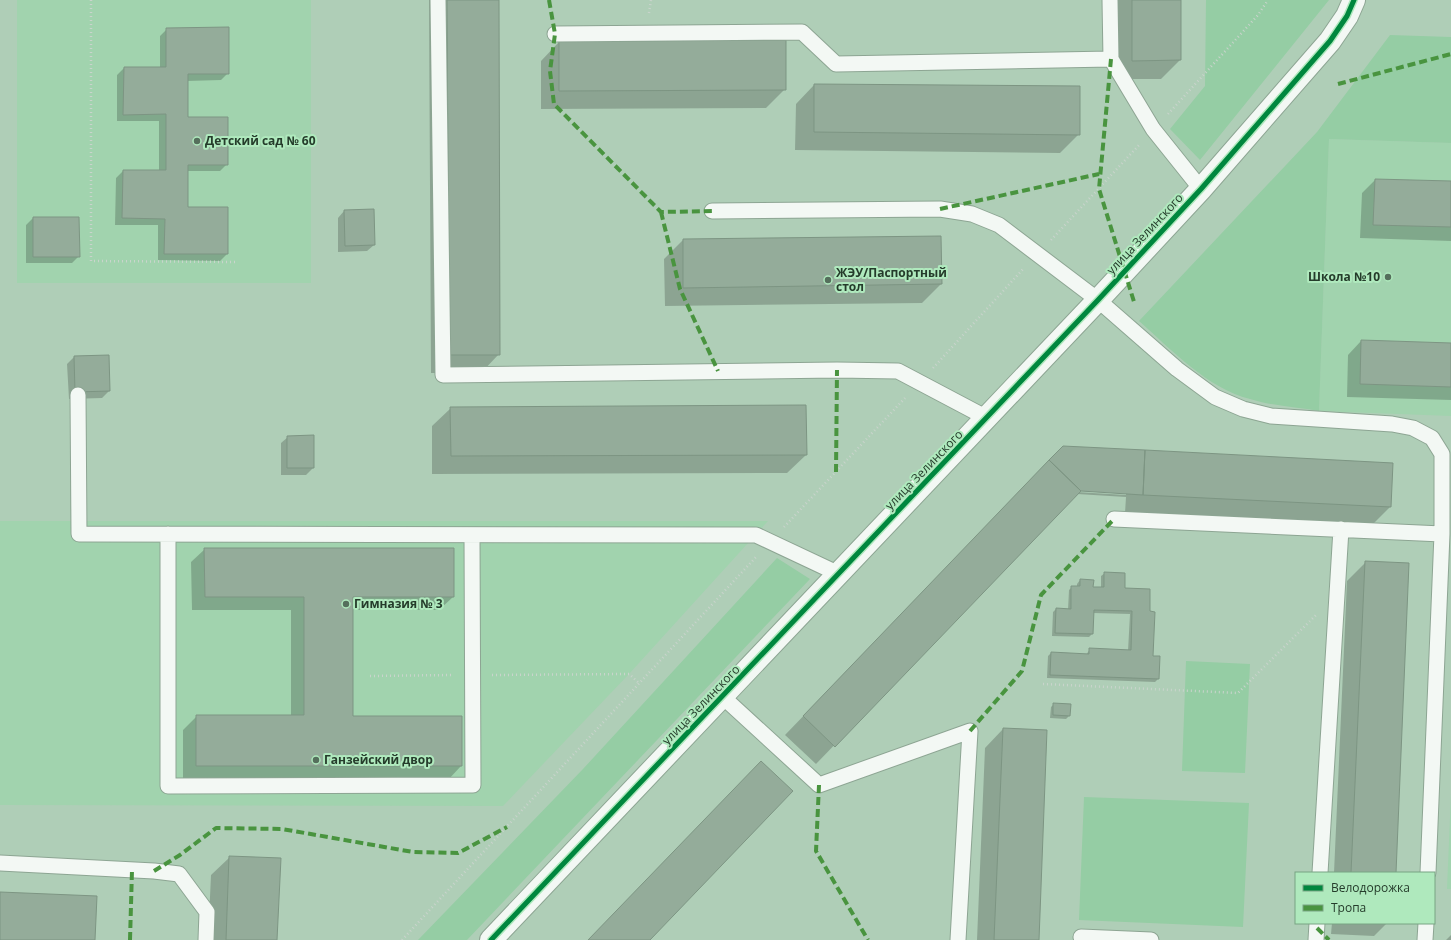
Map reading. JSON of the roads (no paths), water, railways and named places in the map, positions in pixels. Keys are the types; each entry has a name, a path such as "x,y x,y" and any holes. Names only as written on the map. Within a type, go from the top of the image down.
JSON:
{"street":[{"name":"улица Зелинского","path":"491,940 987,418 1200,189 1330,40 1347,16 1354,0"}],"lane":[{"path":"438,0 443,375 873,370 898,372 987,418"},
{"path":"1110,0 1111,59 1153,129 1200,189"},
{"path":"555,34 802,32 836,64 1111,59"},
{"path":"712,211 940,209 972,214 999,225 1038,254 1098,300 1196,385 1215,397 1243,409 1271,416 1392,424 1413,428 1432,438 1442,454 1442,534 1428,872"},
{"path":"78,395 79,534 756,535 839,574"},
{"path":"1114,519 1442,534"},
{"path":"1320,872 1341,529"},
{"path":"168,534 168,786 473,785 472,535"},
{"path":"723,697 819,785 970,732 958,940"},
{"path":"0,863 154,871 179,874 207,912 206,940"},
{"path":"1316,940 1317,924"},
{"path":"1425,940 1426,924"},
{"path":"1081,937 1151,940"}],"place":[{"name":"Детский сад № 60","path":"197,141"},
{"name":"Школа №10","path":"1388,277"},
{"name":"ЖЭУ/Паспортный стол","path":"828,280"},
{"name":"Гимназия № 3","path":"346,604"},
{"name":"Ганзейский двор","path":"316,760"}]}
